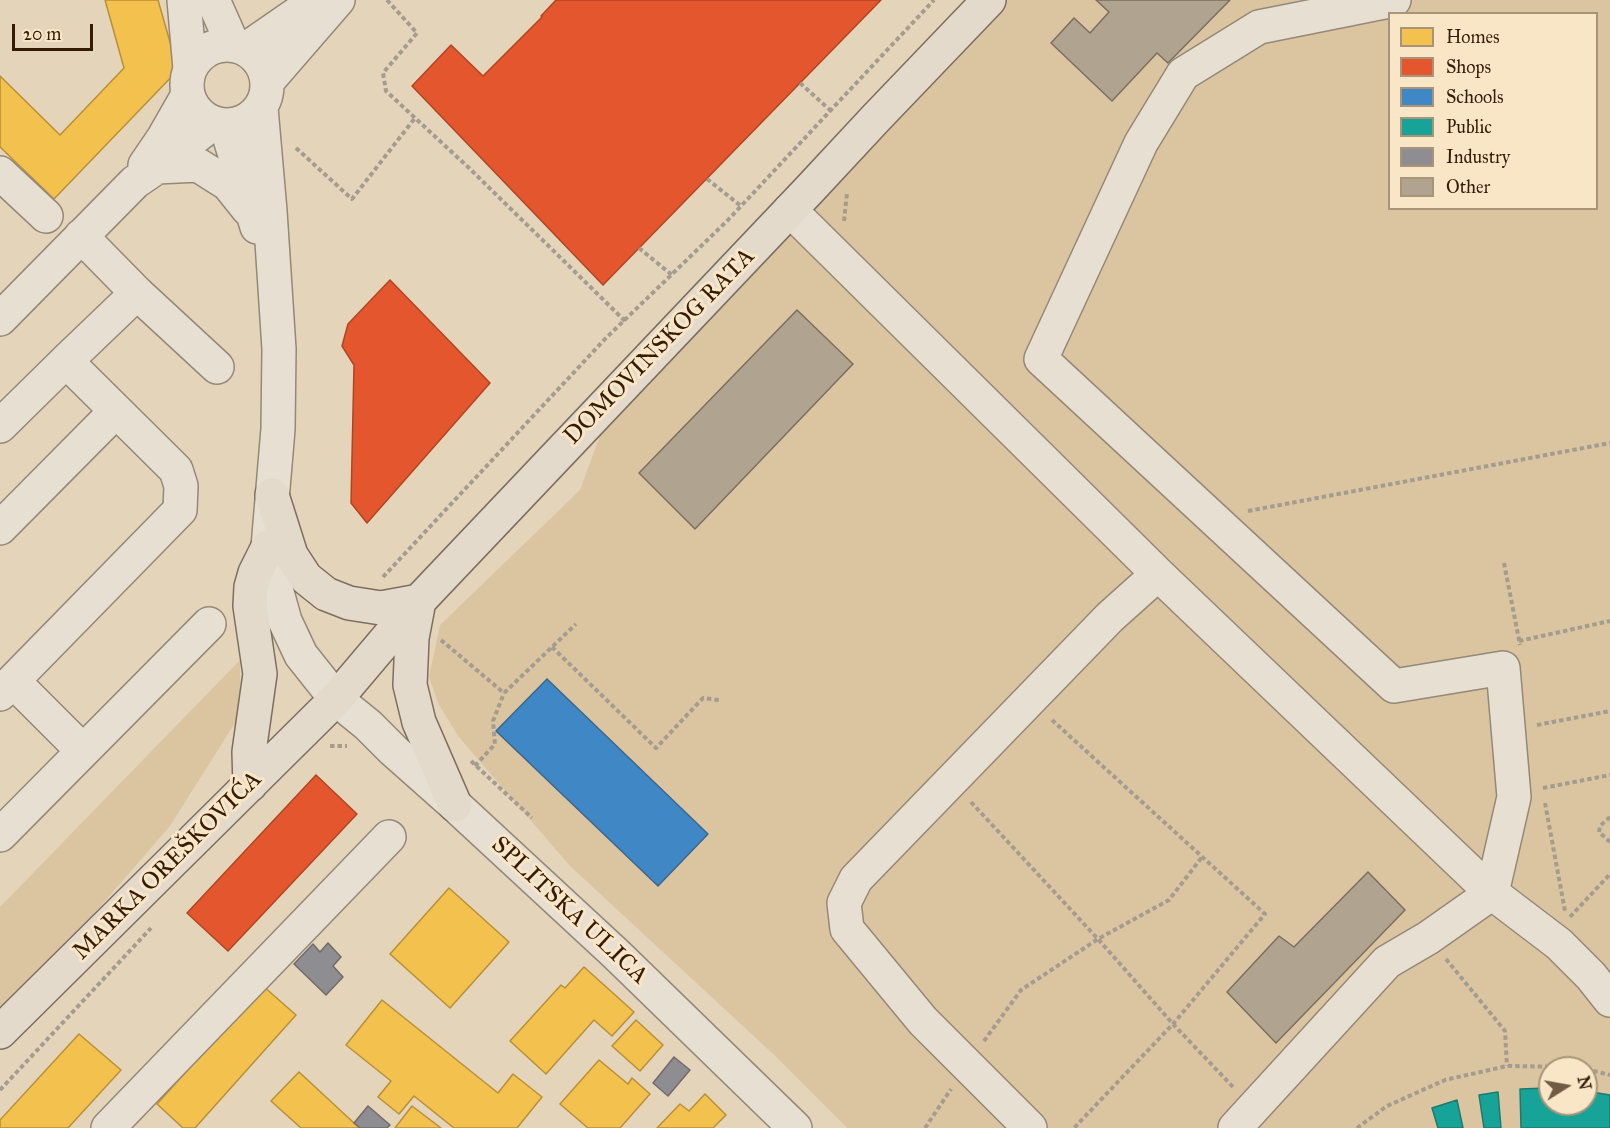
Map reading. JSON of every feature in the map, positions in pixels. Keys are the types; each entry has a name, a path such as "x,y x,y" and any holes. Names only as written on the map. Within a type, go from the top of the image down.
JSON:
{"main road":[{"name":"DOMOVINSKOG RATA","path":"336,699 419,601 989,0"},
{"path":"272,495 291,555 306,578 326,594 349,603 381,608 419,601 412,638 410,685 419,722 455,805"},
{"path":"250,785 249,752 260,674 250,606 251,588 255,573 268,547"},
{"name":"MARKA OREŠKOVIĆA","path":"0,1032 336,699"}],"street":[{"path":"184,0 189,82 193,107 202,117 220,125 240,124 252,118 264,95 338,0"},
{"path":"213,0 239,47"},
{"path":"239,47 317,0"},
{"path":"1244,1118 1387,963 1428,938 1492,892 1514,797 1503,668 1394,686 1041,359 1141,143 1183,74 1259,27 1394,0"},
{"path":"146,175 198,58 207,50 220,46 239,47 256,57 264,69 276,289"},
{"path":"0,319 81,236 146,175 220,125"},
{"path":"220,125 254,216 276,289"},
{"path":"146,175 198,165 228,184 254,216"},
{"path":"0,173 46,216"},
{"path":"790,210 1158,574 1492,892 1559,944 1591,976 1610,1000"},
{"path":"81,236 217,367"},
{"name":"SPLITSKA ULICA","path":"276,289 279,349 278,429 268,547 285,621 301,655 336,699 368,725 624,962 795,1128"},
{"path":"0,426 137,292"},
{"path":"66,361 176,470 181,486 180,510 7,688 83,751"},
{"path":"0,528 116,411"},
{"path":"1030,1128 923,1021 847,929 844,903 856,879 1110,617 1158,574"},
{"path":"0,835 209,624"},
{"path":"108,1128 389,837"}],"path":[{"path":"387,0 417,33 383,73 386,91 469,168 625,321"},
{"path":"349,603 359,589 384,577 605,339 741,206 934,0"},
{"path":"800,83 831,111"},
{"path":"289,141 352,199 415,118"},
{"path":"707,178 741,206"},
{"path":"639,248 672,275"},
{"path":"1213,518 1610,443"},
{"path":"1520,641 1610,621"},
{"path":"475,766 495,744 492,721 504,693 576,624"},
{"path":"440,640 504,693"},
{"path":"552,647 656,748 703,698 719,700"},
{"path":"1528,726 1610,711"},
{"path":"1050,717 1265,914 1173,1024 1074,1128"},
{"path":"467,757 532,818"},
{"path":"1542,788 1567,920 1610,874"},
{"path":"971,802 1173,1024 1244,1118"},
{"path":"1610,817 1600,826 1599,832 1610,842"},
{"path":"925,1128 1021,990 1098,939 1169,900 1202,857"},
{"path":"1428,938 1506,1031 1507,1066"},
{"path":"1357,1128 1387,1106 1445,1080 1507,1066 1538,1067"}],"shaded area":[{"path":"989,0 1610,0 1610,1128 847,1128 772,1053 570,866 458,736 439,705 429,677 440,625 580,490 615,395"},
{"path":"240,660 240,715 170,826 0,1022 0,907"}],"building: Homes":[{"path":"105,0 158,0 178,70 54,199 0,147 0,76 60,135 124,68"},
{"path":"449,888 509,942 450,1008 390,954"},
{"path":"584,967 634,1012 612,1036 594,1020 546,1074 510,1041 561,985 565,988"},
{"path":"263,986 296,1015 195,1128 183,1128 157,1104"},
{"path":"382,1000 498,1093 513,1074 542,1097 517,1128 454,1128 414,1096 399,1114 378,1097 391,1081 346,1045"},
{"path":"636,1020 663,1045 640,1071 612,1046"},
{"path":"79,1034 121,1070 68,1128 0,1128 0,1120"},
{"path":"599,1060 628,1084 632,1078 650,1094 620,1128 588,1128 560,1104"},
{"path":"299,1072 360,1128 301,1128 271,1101"},
{"path":"705,1094 726,1115 713,1128 657,1128 680,1104 689,1111"},
{"path":"412,1106 441,1128 395,1128"}],"building: Shops":[{"path":"556,0 881,0 603,285 412,86 451,45 483,76"},
{"path":"390,280 490,383 367,523 351,503 354,365 342,346 348,324"},
{"path":"316,775 357,814 228,951 187,913"}],"building: Schools":[{"path":"547,679 708,834 658,886 496,731"}],"building: Public":[{"path":"1538,1088 1538,1116 1598,1116 1598,1093 1610,1095 1610,1128 1521,1128 1520,1089"},
{"path":"1498,1092 1501,1128 1484,1128 1479,1095"},
{"path":"1457,1100 1463,1128 1438,1128 1432,1108"}],"building: Industry":[{"path":"328,943 341,957 333,966 343,977 326,995 294,964 313,944 320,952"},
{"path":"674,1057 690,1070 668,1096 653,1083"},
{"path":"368,1106 390,1125 387,1128 360,1128 354,1123"}],"building: Other":[{"path":"1096,0 1230,0 1168,63 1157,53 1112,101 1051,43 1074,18 1090,33 1109,12"},
{"path":"797,310 853,364 695,529 639,473"},
{"path":"1368,872 1405,910 1276,1043 1227,992 1279,936 1294,947"}]}
